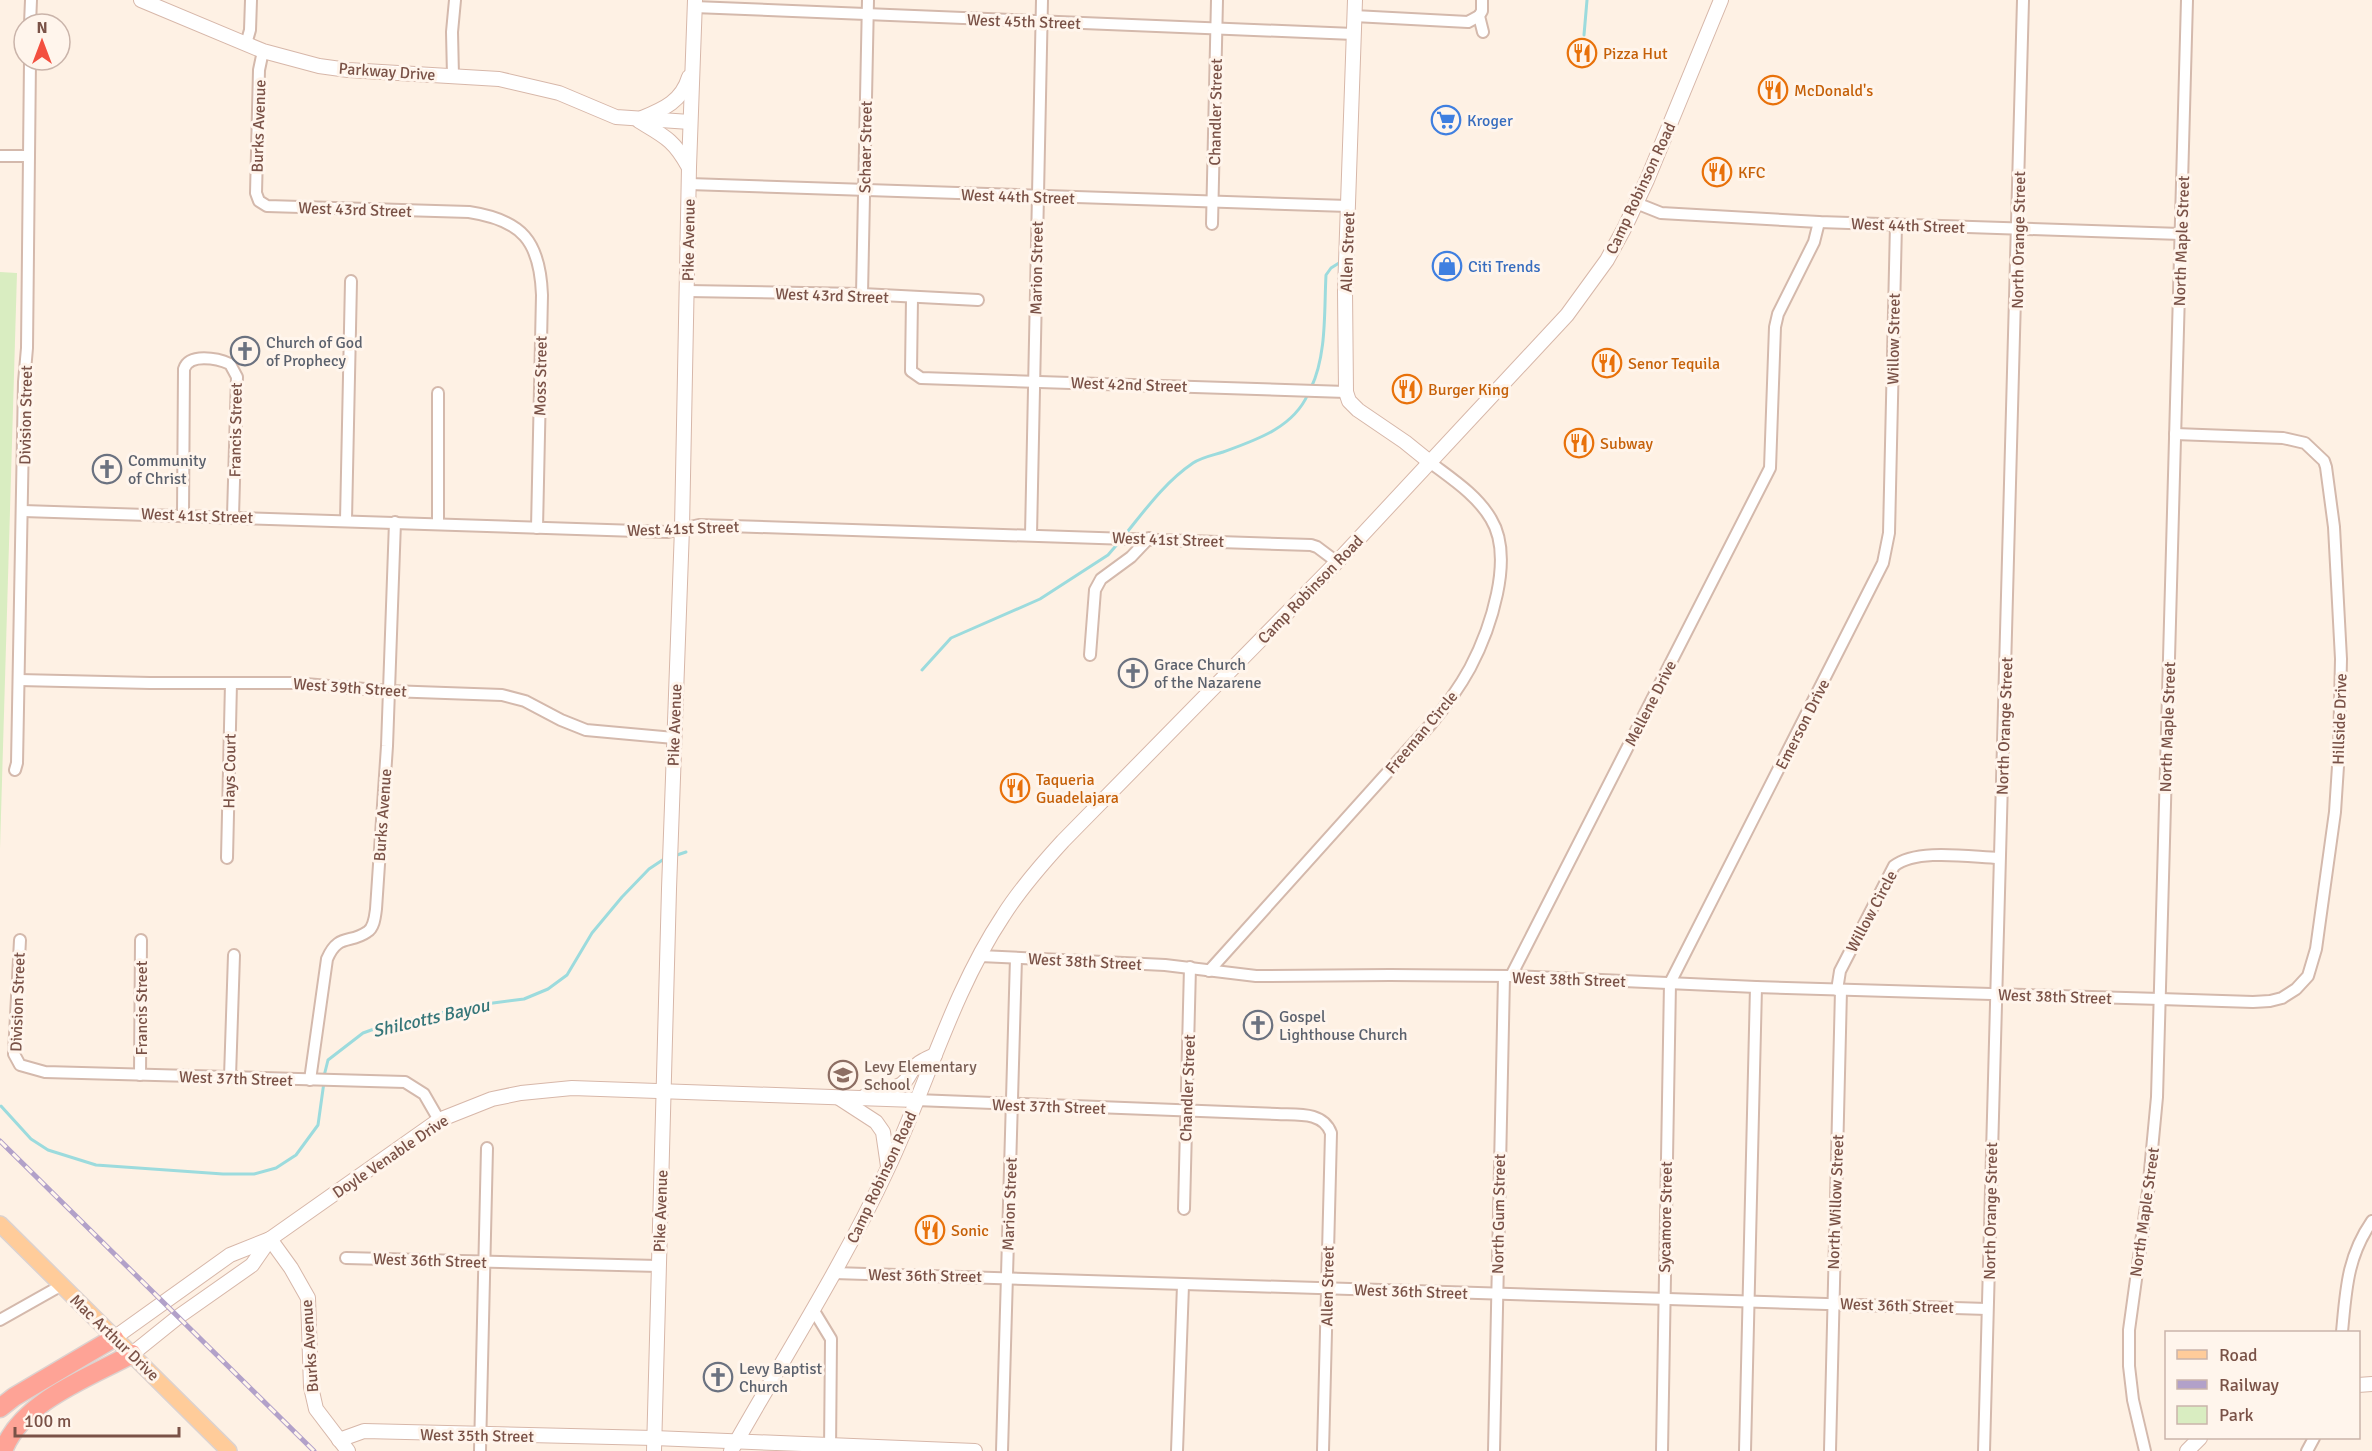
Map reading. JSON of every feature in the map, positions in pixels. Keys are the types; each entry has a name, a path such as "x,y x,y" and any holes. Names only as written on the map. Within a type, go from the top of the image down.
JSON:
{"highway":[{"path":"0,1408 14,1397 114,1338"},
{"path":"3,1451 25,1416 44,1401 132,1354"}],"main road":[{"name":"Mac Arthur Drive","path":"0,1224 229,1451"}],"street":[{"name":"Parkway Drive","path":"141,0 263,51 319,66 348,70 499,79 537,87 574,99 616,117 690,122"},
{"path":"246,44 250,30 251,0"},
{"path":"453,76 452,32 455,0"},
{"name":"Schaer Street","path":"862,294 868,0"},
{"name":"Marion Street","path":"1031,535 1042,0"},
{"name":"Chandler Street","path":"1212,224 1217,0"},
{"name":"Allen Street","path":"1346,392 1345,291 1355,0"},
{"path":"1354,16 1468,22 1479,16 1482,11 1482,0"},
{"name":"Camp Robinson Road","path":"733,1446 814,1311 888,1168 935,1055 980,956 1002,916 1031,876 1337,562 1567,315 1607,260 1636,203 1721,0"},
{"name":"North Orange Street","path":"1984,1451 2024,0"},
{"name":"North Maple Street","path":"2145,1451 2133,1400 2129,1366 2129,1330 2154,1146 2187,0"},
{"name":"West 45th Street","path":"694,4 868,15 1354,34"},
{"name":"Pike Avenue","path":"654,1445 682,528 688,166 694,4"},
{"path":"1479,16 1483,32"},
{"name":"Burks Avenue","path":"259,201 256,193 258,91 263,51"},
{"path":"638,120 662,110 676,100 686,87 692,67"},
{"name":"Division Street","path":"15,770 23,511 30,72"},
{"name":"Parkway Drive","path":"638,120 669,139 679,149 688,166"},
{"path":"0,156 29,156"},
{"name":"West 44th Street","path":"689,184 1348,206"},
{"name":"West 43rd Street","path":"259,201 267,206 469,212 502,219 520,230"},
{"name":"West 44th Street","path":"1636,203 1661,213 1819,222 2181,234"},
{"name":"Mellene Drive","path":"1507,976 1770,468 1775,327 1778,314 1814,242 1819,222"},
{"name":"Willow Street","path":"1891,453 1896,224"},
{"name":"Moss Street","path":"520,230 534,254 542,283 537,528"},
{"path":"346,520 351,281"},
{"name":"West 43rd Street","path":"687,291 862,294 978,300"},
{"name":"West 42nd Street","path":"912,298 911,367 913,374 921,378 1346,392"},
{"name":"Francis Street","path":"183,515 184,369 186,363 191,359 216,359 230,364 237,377 233,516"},
{"path":"1346,392 1349,401 1358,410 1431,463"},
{"path":"438,393 438,523"},
{"name":"Hillside Drive","path":"2160,999 2270,1001 2292,992 2308,976 2316,949 2327,878 2335,812 2341,713 2340,613 2334,527 2324,460 2305,443 2292,439 2175,434"},
{"name":"Emerson Drive","path":"1670,983 1877,578 1887,546 1891,453"},
{"name":"Freeman Circle","path":"1209,971 1431,724 1456,692 1481,645 1493,606 1501,568 1500,542 1490,517 1481,505 1431,463"},
{"name":"West 41st Street","path":"23,511 233,516 668,532 699,525 1149,538 1311,545 1337,562"},
{"name":"Burks Avenue","path":"311,1080 327,959 337,944 369,932 373,924 387,746 395,522"},
{"path":"1090,655 1095,590 1101,579 1131,556 1149,538"},
{"name":"West 39th Street","path":"19,680 150,684 293,683 389,691 502,695 525,701 586,730 674,738"},
{"name":"Hays Court","path":"227,858 231,683"},
{"name":"Willow Circle","path":"1839,990 1840,971 1894,866 1914,856 1999,858"},
{"name":"Division Street","path":"17,1063 14,1054 20,940"},
{"name":"Francis Street","path":"140,1075 141,940"},
{"path":"230,1077 234,955"},
{"name":"West 38th Street","path":"980,956 1190,967 1256,976 1507,976 1839,990 2160,999"},
{"name":"Marion Street","path":"1002,1451 1016,958"},
{"name":"Chandler Street","path":"1184,1209 1190,967"},
{"name":"North Gum Street","path":"1494,1451 1496,1294 1507,976"},
{"name":"Sycamore Street","path":"1662,1451 1670,983"},
{"path":"1745,1451 1756,987"},
{"name":"North Willow Street","path":"1830,1451 1839,990"},
{"path":"859,1099 881,1090 894,1089 909,1078 914,1066 935,1055"},
{"name":"West 37th Street","path":"17,1063 28,1069 45,1072 405,1082 424,1094 439,1120"},
{"name":"Doyle Venable Drive","path":"114,1338 230,1255 270,1239 439,1120 466,1107 492,1099 538,1090 572,1088 664,1091"},
{"name":"West 37th Street","path":"664,1091 1289,1115 1319,1118 1325,1122"},
{"path":"838,1098 876,1122 883,1132 888,1168"},
{"name":"Allen Street","path":"1323,1451 1331,1133 1325,1122"},
{"path":"480,1451 487,1148"},
{"path":"2342,1331 2346,1287 2352,1257 2372,1221"},
{"name":"Burks Avenue","path":"270,1239 291,1268 308,1298 313,1400 316,1409 344,1445"},
{"name":"Doyle Venable Drive","path":"132,1354 178,1317 252,1265 270,1239"},
{"name":"West 36th Street","path":"346,1258 658,1266"},
{"name":"West 36th Street","path":"834,1273 1988,1309"},
{"path":"0,1320 62,1285"},
{"path":"1177,1451 1183,1285"},
{"path":"814,1311 831,1339 830,1448"},
{"name":"West 35th Street","path":"344,1445 364,1431 654,1445 975,1451"},
{"path":"2187,1451 2198,1439"}],"green space":[{"path":"0,272 17,273 0,849"}],"waterway":[{"path":"1584,35 1587,0"},
{"path":"1311,388 1322,347 1326,275 1339,263"},
{"path":"1124,536 1173,479 1193,463 1248,443 1272,431 1293,416 1308,394"},
{"path":"922,670 951,638 1040,599 1108,555 1120,541"},
{"name":"Shilcotts Bayou","path":"674,856 686,852"},
{"name":"Shilcotts Bayou","path":"324,1076 328,1060 363,1033 388,1024 478,1005 524,999 548,989 567,975 592,933 622,897 649,869 664,859"},
{"name":"Shilcotts Bayou","path":"1,1106 31,1139 48,1150 96,1165 254,1174 276,1168 296,1155 318,1125 324,1082"}],"railway":[{"path":"0,1141 314,1451"}],"place":[{"name":"Pizza Hut","path":"1582,53"},
{"name":"McDonald's","path":"1773,90"},
{"name":"Kroger","path":"1446,120"},
{"name":"KFC","path":"1717,172"},
{"name":"Citi Trends","path":"1447,266"},
{"name":"Church of God of Prophecy","path":"245,351"},
{"name":"Senor Tequila","path":"1607,363"},
{"name":"Burger King","path":"1407,389"},
{"name":"Subway","path":"1579,443"},
{"name":"Community of Christ","path":"107,469"},
{"name":"Grace Church of the Nazarene","path":"1133,673"},
{"name":"Taqueria Guadelajara","path":"1015,788"},
{"name":"Gospel Lighthouse Church","path":"1258,1025"},
{"name":"Levy Elementary School","path":"843,1075"},
{"name":"Sonic","path":"930,1230"},
{"name":"Levy Baptist Church","path":"718,1377"}]}
